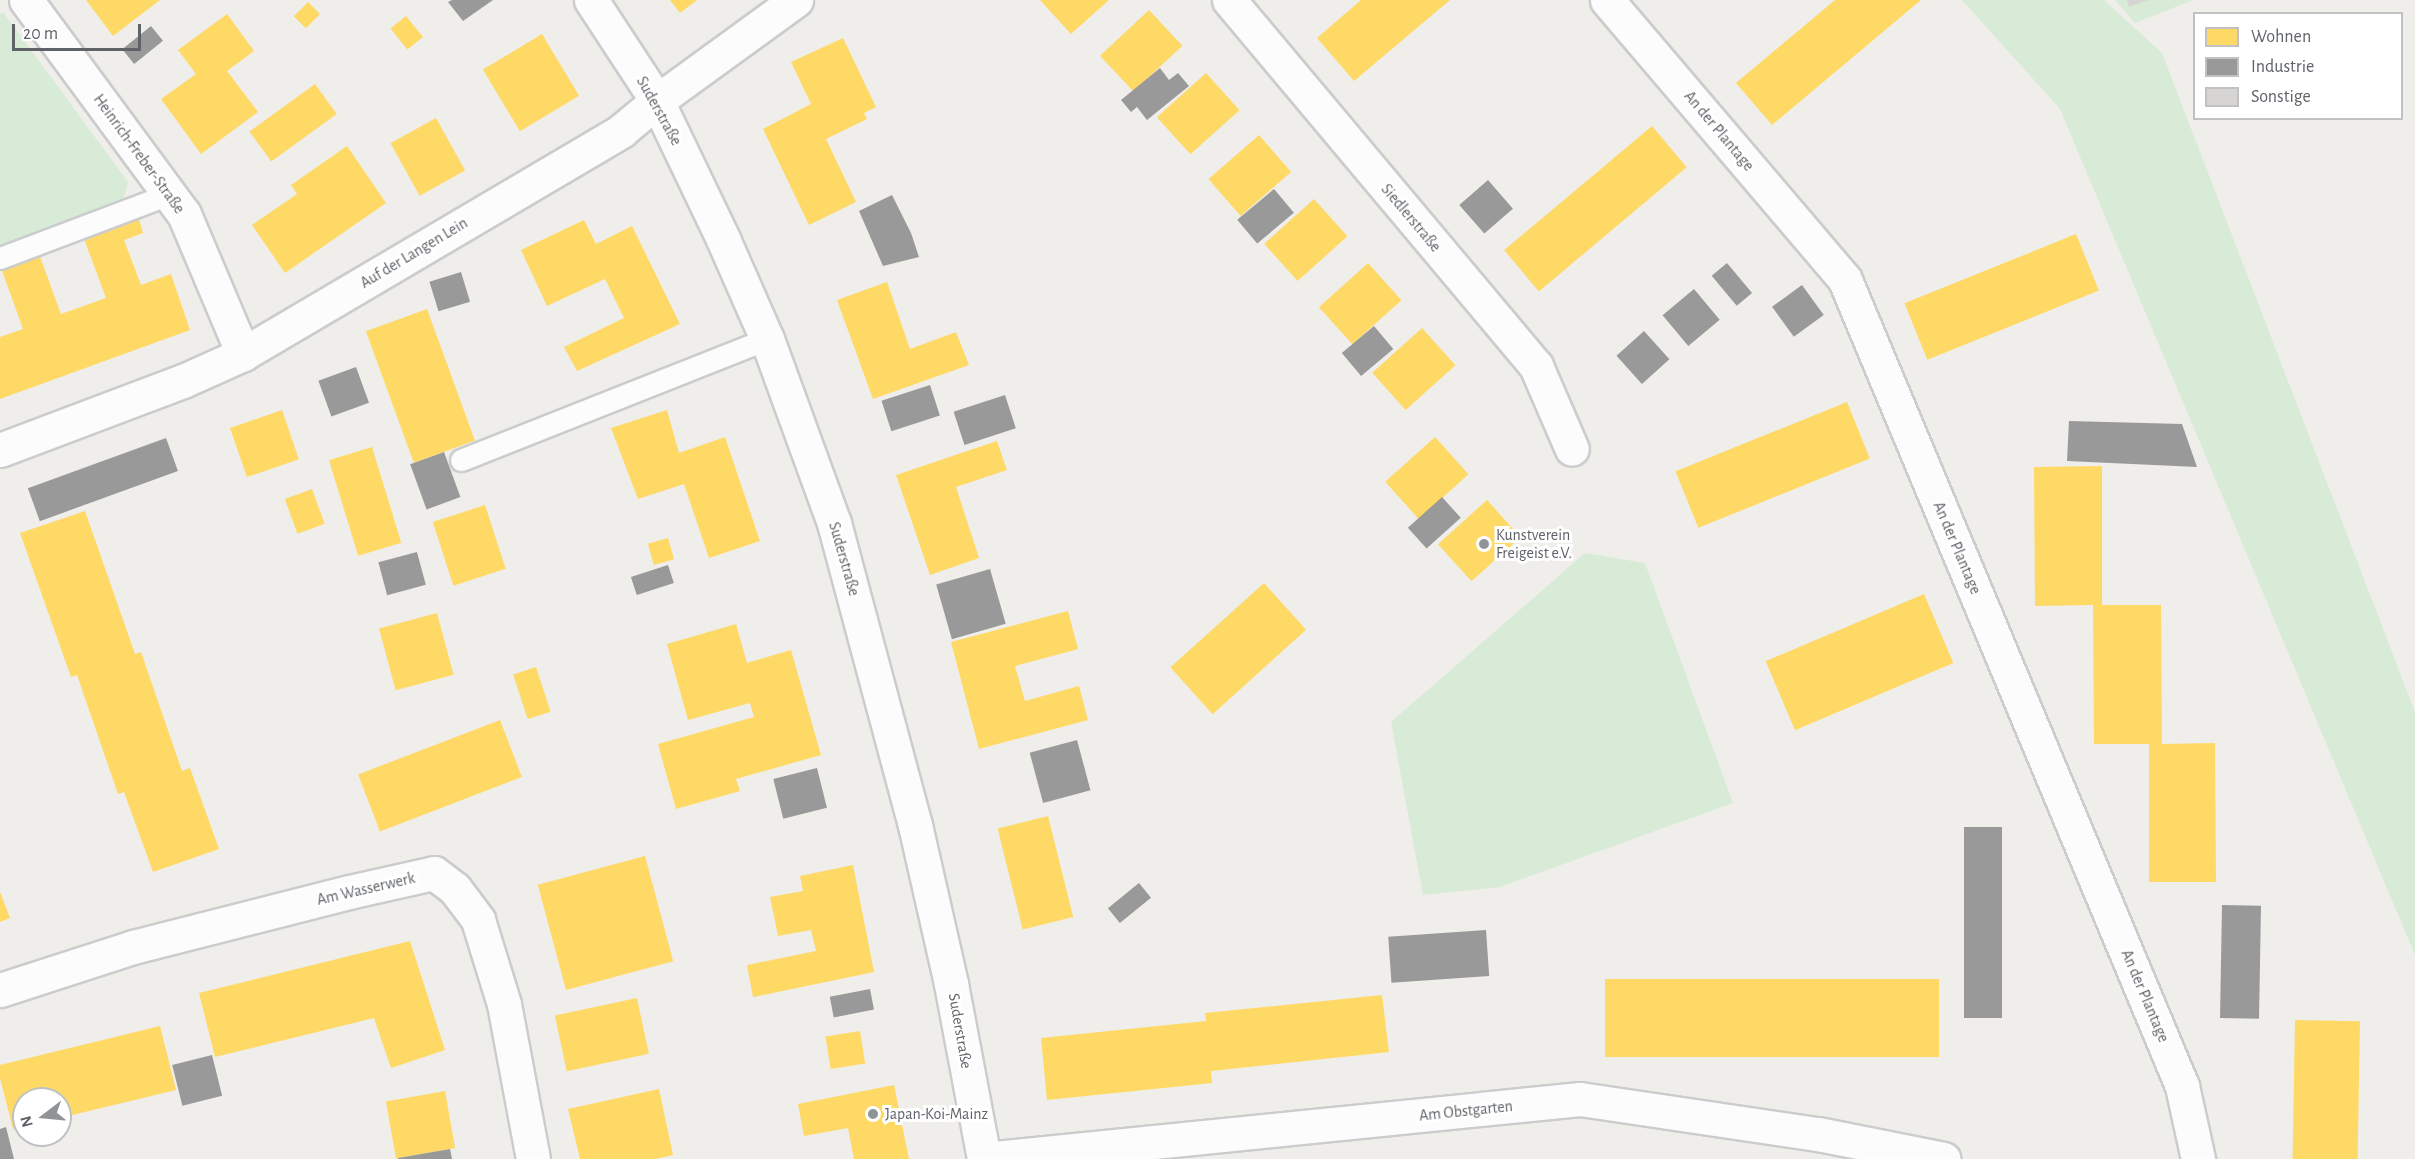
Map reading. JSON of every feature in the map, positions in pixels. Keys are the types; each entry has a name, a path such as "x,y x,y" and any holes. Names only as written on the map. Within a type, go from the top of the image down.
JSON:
{"street":[{"name":"Heinrich-Freber-Straße","path":"26,0 184,214 243,354"},
{"name":"Suderstraße","path":"591,0 657,101 723,238 767,339 834,523 903,776 951,984 985,1159"},
{"name":"Auf der Langen Lein","path":"0,450 183,381 243,354 621,131 657,101 796,0"},
{"name":"Siedlerstraße","path":"1229,0 1536,366 1572,449"},
{"name":"An der Plantage","path":"1607,0 1845,280 2182,1086 2198,1159"},
{"name":"Am Wasserwerk","path":"0,990 133,947 349,892 434,873 455,889 478,920 504,1004 533,1159"},
{"name":"Am Obstgarten","path":"985,1159 1580,1099 1818,1134 1944,1159"}],"lane":[{"path":"0,258 169,194"},
{"path":"461,459 767,339"}],"green space":[{"path":"1962,0 2104,0 2162,53 2415,712 2415,955 2060,109"},
{"path":"2115,0 2193,0 2135,23"},
{"path":"3,12 128,182 123,201 0,246 0,14"},
{"path":"1585,553 1645,563 1733,803 1500,887 1423,895 1391,722"}],"building: Wohnen":[{"path":"86,0 160,0 113,36"},
{"path":"670,0 697,0 680,13"},
{"path":"1040,0 1109,0 1071,34"},
{"path":"1361,0 1450,0 1354,81 1317,38"},
{"path":"1835,0 1921,0 1772,125 1736,83"},
{"path":"308,2 320,14 306,28 294,16"},
{"path":"1149,10 1182,46 1133,92 1100,56"},
{"path":"227,14 254,51 227,71 258,112 201,154 161,99 196,74 178,50"},
{"path":"406,16 423,37 407,50 390,29"},
{"path":"542,34 579,96 520,131 483,70"},
{"path":"843,38 876,107 864,113 867,119 826,139 856,202 809,225 763,129 811,104 791,62"},
{"path":"1206,73 1239,110 1190,154 1157,117"},
{"path":"315,84 337,114 271,162 249,132"},
{"path":"436,118 465,170 420,196 391,143"},
{"path":"1652,126 1687,167 1539,291 1504,250"},
{"path":"1259,135 1291,172 1241,216 1208,179"},
{"path":"347,146 386,203 285,273 252,225 297,194 291,185"},
{"path":"1314,199 1347,236 1298,281 1264,244"},
{"path":"138,216 143,233 124,240 141,285 171,274 190,330 0,399 0,337 23,329 1,268 39,254 61,314 106,298 83,236"},
{"path":"584,220 596,244 632,226 680,324 577,371 564,347 624,318 605,279 547,306 521,250"},
{"path":"2076,234 2099,291 1927,360 1904,303"},
{"path":"1368,263 1401,300 1352,344 1319,307"},
{"path":"887,282 910,349 956,332 969,365 873,399 837,300"},
{"path":"427,309 475,441 414,463 366,331"},
{"path":"1422,328 1455,365 1406,410 1372,373"},
{"path":"1847,402 1870,459 1698,528 1675,471"},
{"path":"282,410 299,459 247,477 230,428"},
{"path":"667,410 679,453 725,437 760,541 709,558 684,484 638,499 611,428"},
{"path":"1435,437 1468,474 1419,519 1385,482"},
{"path":"997,441 1007,470 956,487 979,558 930,575 896,475"},
{"path":"372,447 401,543 358,556 329,460"},
{"path":"2102,466 2102,605 2161,605 2162,744 2215,743 2216,882 2149,882 2149,744 2094,744 2093,605 2035,606 2034,467"},
{"path":"312,489 325,524 297,534 285,499"},
{"path":"1487,500 1520,537 1471,581 1438,544"},
{"path":"485,505 506,569 453,586 433,522"},
{"path":"85,511 135,654 141,652 182,771 190,768 219,849 153,872 124,792 118,794 77,675 71,677 20,533"},
{"path":"668,538 674,559 654,565 648,544"},
{"path":"1264,583 1306,630 1213,714 1170,667"},
{"path":"1924,594 1953,663 1795,730 1766,661"},
{"path":"1068,611 1078,649 1015,666 1025,701 1079,686 1088,720 979,749 951,642"},
{"path":"437,613 454,675 396,690 379,629"},
{"path":"736,624 747,663 791,650 821,755 736,779 740,791 676,809 658,744 754,717 750,703 688,720 667,644"},
{"path":"536,667 551,712 528,719 513,674"},
{"path":"500,720 522,777 380,831 358,774"},
{"path":"1048,816 1073,917 1023,929 998,829"},
{"path":"645,856 673,961 566,990 538,885"},
{"path":"853,865 874,972 753,997 747,965 816,951 811,930 778,936 770,897 803,891 800,876"},
{"path":"0,892 10,918 0,922"},
{"path":"410,941 445,1050 391,1068 374,1018 215,1057 199,993"},
{"path":"1605,979 1939,979 1939,1057 1605,1057"},
{"path":"1382,995 1389,1052 1211,1071 1212,1083 1047,1100 1041,1038 1206,1021 1205,1013"},
{"path":"637,998 649,1054 567,1071 555,1015"},
{"path":"2295,1020 2360,1021 2358,1159 2293,1159"},
{"path":"160,1026 176,1090 72,1115 72,1087 12,1087 12,1125 0,1078 0,1065"},
{"path":"860,1031 865,1064 831,1069 825,1036"},
{"path":"894,1085 909,1159 854,1159 848,1128 804,1136 798,1104"},
{"path":"659,1089 673,1155 655,1159 580,1159 568,1109"},
{"path":"445,1091 455,1148 396,1159 386,1101"}],"building: Industrie":[{"path":"452,0 493,0 463,21 448,2"},
{"path":"151,26 163,41 134,64 122,49"},
{"path":"1160,68 1169,80 1178,73 1189,86 1147,120 1137,107 1131,112 1121,100"},
{"path":"1488,180 1513,209 1484,234 1459,205"},
{"path":"1274,189 1294,213 1257,244 1237,220"},
{"path":"892,195 911,233 919,257 883,266 859,211"},
{"path":"1727,263 1752,293 1737,306 1712,276"},
{"path":"461,272 470,302 439,311 429,282"},
{"path":"1802,285 1824,315 1794,337 1772,307"},
{"path":"1694,289 1720,320 1688,346 1663,315"},
{"path":"1374,326 1393,349 1361,376 1342,353"},
{"path":"1644,331 1669,359 1642,384 1617,356"},
{"path":"356,367 369,403 331,416 318,381"},
{"path":"930,385 940,415 891,431 881,401"},
{"path":"1005,395 1016,428 964,445 954,412"},
{"path":"2069,421 2182,424 2197,467 2067,461"},
{"path":"166,438 178,471 40,521 28,488"},
{"path":"444,452 460,497 427,509 410,464"},
{"path":"1442,497 1461,518 1427,549 1408,528"},
{"path":"417,552 426,585 387,595 378,562"},
{"path":"668,565 674,583 637,595 631,577"},
{"path":"990,569 1006,624 952,639 936,584"},
{"path":"1077,740 1090,790 1043,803 1030,753"},
{"path":"817,768 827,808 783,819 773,779"},
{"path":"1964,827 2002,827 2002,1018 1964,1018"},
{"path":"1139,883 1151,898 1120,923 1108,908"},
{"path":"2222,905 2261,906 2259,1019 2220,1018"},
{"path":"1486,930 1489,976 1391,983 1388,937"},
{"path":"870,989 874,1010 834,1017 830,997"},
{"path":"212,1055 222,1096 182,1106 172,1065"},
{"path":"6,1127 14,1159 0,1159 0,1129"},
{"path":"450,1149 452,1159 398,1159 398,1158"}],"building: Sonstige":[{"path":"2127,0 2148,0 2129,7"}],"place":[{"name":"Kunstverein Freigeist e.V.","path":"1484,544"},
{"name":"Japan-Koi-Mainz","path":"873,1114"}]}
